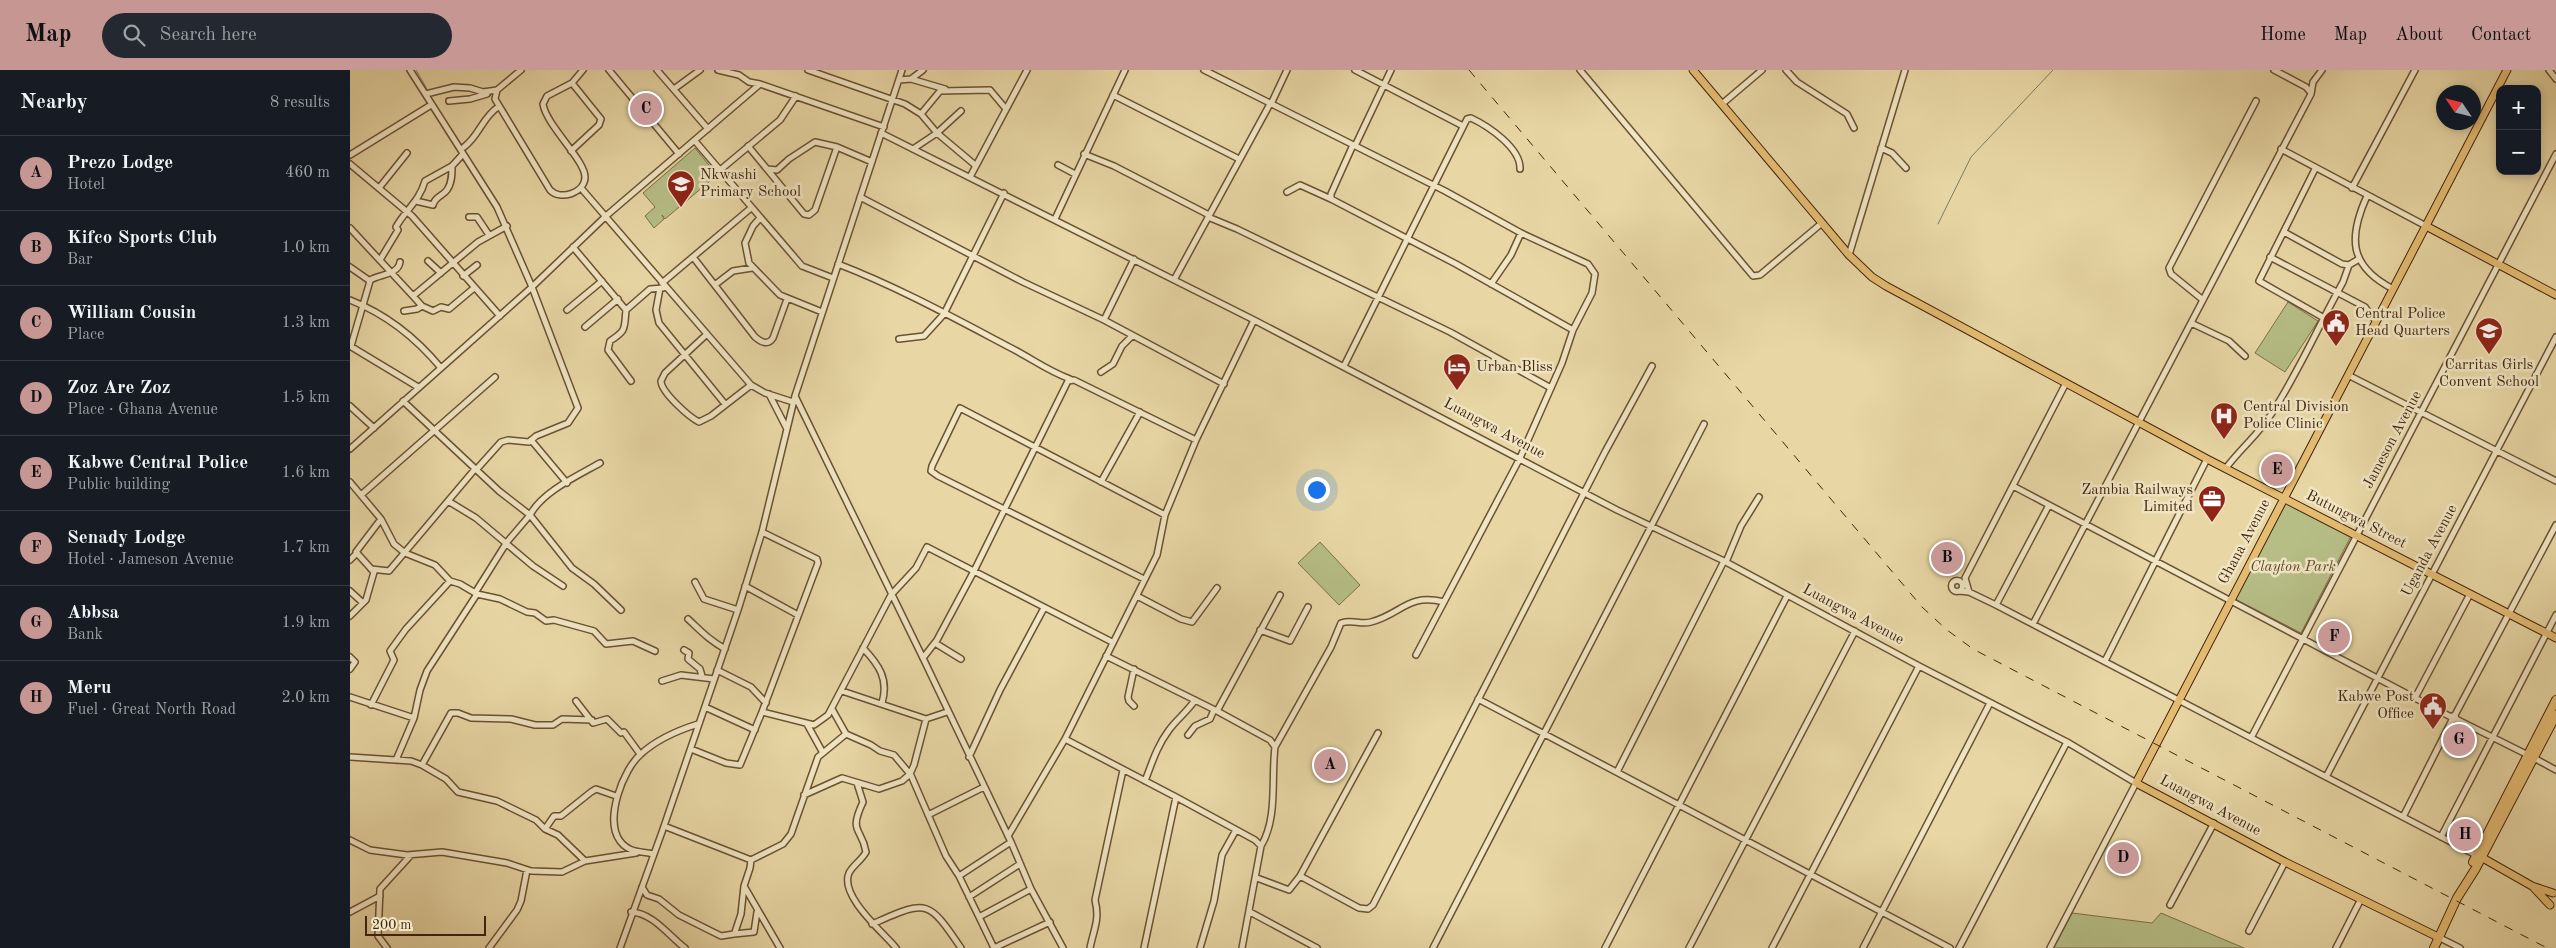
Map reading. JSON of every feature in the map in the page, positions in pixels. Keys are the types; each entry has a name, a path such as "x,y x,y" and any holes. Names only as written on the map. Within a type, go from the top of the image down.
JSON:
{"highway":[{"path":"2434,948 2463,887 2531,756 2555,702"},
{"path":"2531,756 2556,715"}],"main road":[{"name":"Butungwa Street","path":"1693,70 1849,255 1872,277 2207,459 2556,638"},
{"name":"Ghana Avenue","path":"2136,783 2507,70"},
{"path":"2426,226 2556,295"},
{"name":"Luangwa Avenue","path":"2136,783 2285,862 2438,937"},
{"path":"2479,856 2532,886 2554,893 2549,898 2553,907"},
{"path":"2532,886 2553,907"}],"street":[{"path":"371,569 389,571 501,442 531,440 568,423 578,408 507,226 497,207 410,70"},
{"path":"449,101 470,99 496,92 521,70"},
{"path":"496,92 498,107 554,194 564,196 581,188 584,183 584,173 552,124 542,104 547,96 572,83 583,70"},
{"path":"609,70 679,154"},
{"path":"657,70 708,129"},
{"path":"674,89 700,70"},
{"path":"718,70 740,72 749,82 760,84 884,127"},
{"path":"808,70 893,100 921,114 937,133 976,165"},
{"path":"620,948 738,610 762,532 794,399 902,70"},
{"path":"910,79 923,70"},
{"path":"970,176 1027,70"},
{"path":"1055,219 1125,70"},
{"path":"1204,70 1433,185 1521,233 1574,257 1593,269 1595,283 1592,293 1573,330 1551,388 1520,458 1416,655"},
{"path":"1174,280 1287,70"},
{"path":"1355,70 1463,126"},
{"path":"1331,199 1331,194 1390,70"},
{"path":"1580,70 1753,276 1760,275 1822,223"},
{"path":"1722,104 1762,70"},
{"path":"1786,70 1797,82 1847,114 1854,128"},
{"path":"1849,255 1905,70"},
{"path":"2274,70 2306,87 2311,94"},
{"path":"2033,624 2311,94 2314,82 2322,70"},
{"path":"2352,188 2415,70"},
{"path":"2549,70 2556,78"},
{"path":"899,80 910,79 945,89 990,90 1006,108"},
{"path":"571,151 599,125 601,120 572,83"},
{"path":"350,449 532,287 606,216 760,84"},
{"path":"426,94 454,87 470,88 483,92 496,92"},
{"path":"921,114 937,94 945,89"},
{"path":"1113,95 1239,160"},
{"path":"719,171 780,120 796,96"},
{"path":"2203,300 2171,274 2169,268 2256,101"},
{"path":"350,155 431,105"},
{"path":"464,147 472,140 484,119 498,107"},
{"path":"913,149 937,133 961,111"},
{"path":"1344,366 1467,119 1471,118 1496,132 1518,159 1520,169"},
{"name":"Luangwa Avenue","path":"881,133 1254,320 1651,526 1725,562 1919,666 2067,742 2136,783"},
{"path":"695,141 802,266 833,278"},
{"path":"767,169 778,170 789,158 815,142 837,147 872,162"},
{"path":"748,146 804,214 809,215 815,210 837,147"},
{"path":"1881,148 1892,153 1906,168"},
{"path":"2281,150 2426,226"},
{"path":"379,188 407,153"},
{"path":"380,260 398,230 396,227 416,202 425,181 452,166 463,154"},
{"path":"1084,154 1114,166 1208,216 1450,332 1551,388"},
{"name":"Jameson Avenue","path":"2251,738 2556,154"},
{"path":"350,164 407,212 500,316"},
{"path":"1058,164 1076,174"},
{"path":"416,202 433,204 434,200 448,189 452,178 452,166"},
{"path":"2315,169 2259,279 2260,283 2324,318"},
{"path":"1287,192 1300,185 1331,199 1492,284 1573,330"},
{"path":"581,188 606,216 661,286"},
{"path":"899,339 924,336 944,314 1004,193"},
{"path":"2367,196 2355,225 2359,259 2367,273 2393,289"},
{"path":"860,197 1104,320 1224,384"},
{"path":"725,404 656,317 661,286 751,208"},
{"path":"469,217 476,217 489,235"},
{"path":"760,218 753,226 745,243 745,255 752,268 774,291 787,299 822,312"},
{"path":"413,296 489,235 507,226"},
{"path":"350,228 422,306 433,311 441,307 449,309 474,288"},
{"path":"2284,232 2342,264 2349,264 2359,259"},
{"path":"1492,284 1521,233"},
{"path":"573,247 626,310 626,328 610,341 608,350 631,381"},
{"path":"693,257 716,284 740,319 755,337 763,342 768,343 773,338 787,299"},
{"path":"2270,257 2365,307 2372,318 2377,320"},
{"path":"1104,320 1134,260"},
{"path":"428,261 442,273"},
{"path":"400,262 400,266 392,272 378,275 370,280 351,346 418,387"},
{"path":"838,264 865,275 1015,350 1046,370 1070,379 1196,440"},
{"path":"2226,468 2246,442 2258,434 2273,412 2348,272 2349,264"},
{"path":"463,276 477,265"},
{"path":"350,267 370,280"},
{"path":"716,284 733,271 752,268"},
{"path":"567,310 602,281"},
{"path":"626,310 650,289 661,286 668,287 751,385 769,394 794,399"},
{"path":"585,327 618,299"},
{"path":"350,300 378,312 410,336 442,368"},
{"path":"404,311 417,310 422,306"},
{"path":"1008,836 1065,739 1112,642 1157,556 1165,515 1196,440 1254,320"},
{"path":"2191,323 2229,341 2245,356"},
{"path":"707,334 662,378 662,388 691,418 699,422 711,416 751,385"},
{"path":"1101,372 1113,364 1122,346 1132,336"},
{"name":"Uganda Avenue","path":"2326,777 2556,337"},
{"path":"1300,876 1359,908 1368,909 1373,904 1652,366"},
{"path":"2348,374 2556,481"},
{"path":"361,495 494,377"},
{"path":"923,658 935,643 974,571 1070,379"},
{"path":"1960,591 1963,587 1962,580 2066,383"},
{"path":"769,394 787,430"},
{"path":"794,399 923,658 947,712 1011,842 1031,889 1063,948"},
{"path":"403,401 476,469 530,515 572,568 594,584 620,610"},
{"path":"350,406 374,428"},
{"path":"1144,579 931,471 960,408 1165,515"},
{"path":"1101,482 1140,412"},
{"path":"1433,948 1704,424"},
{"path":"531,440 567,483"},
{"path":"2105,661 2207,459"},
{"path":"396,760 414,718 420,690 427,671 507,542 530,515 534,507 547,494 559,485 567,483 600,463"},
{"path":"350,482 381,519 391,541 405,553 435,564 450,581 476,593 500,599 535,613 546,621 554,620 594,632 608,644 633,641 656,651"},
{"path":"2013,486 2556,770"},
{"path":"1617,772 1725,562 1741,526 1759,497"},
{"path":"448,501 476,518 507,542 533,566 563,586"},
{"path":"1996,605 2049,505"},
{"path":"350,560 381,519"},
{"path":"2403,817 2556,525"},
{"path":"691,749 726,763 740,765 766,704 818,561 762,532"},
{"path":"762,712 807,724 819,723 832,709 891,595 916,568 927,547 1112,642"},
{"path":"350,616 363,603 374,574 356,554"},
{"path":"1962,580 1968,589 1996,605 2479,856"},
{"path":"1962,580 1953,582 1952,587 1955,591 1968,589"},
{"path":"371,704 394,660 390,651 406,629 450,581"},
{"path":"695,582 704,599 738,610"},
{"path":"745,586 798,615"},
{"path":"1137,596 1181,619 1192,622 1216,588"},
{"path":"350,591 363,603"},
{"path":"2416,698 2470,594"},
{"path":"1188,735 1195,726 1210,719 1216,710 1280,595"},
{"path":"1605,948 1788,596"},
{"path":"1242,948 1261,846 1267,834 1272,811 1275,747 1331,647 1341,622 1354,620 1367,623 1375,621 1420,599 1444,602"},
{"path":"1260,630 1290,641 1308,607"},
{"path":"969,757 1000,690 1044,608"},
{"path":"2441,837 2556,615"},
{"path":"688,619 705,637 725,649"},
{"path":"1689,948 1855,631"},
{"path":"935,643 961,659"},
{"path":"863,648 879,665 885,690 882,703"},
{"path":"684,650 689,654 688,660 700,668 702,676"},
{"path":"1106,656 1265,736 1275,747"},
{"path":"350,657 355,662 350,670"},
{"path":"1772,948 1919,666"},
{"path":"1134,669 1128,697 1134,706"},
{"path":"717,670 750,687 766,704"},
{"path":"662,681 680,675 702,676 714,679"},
{"path":"842,691 926,719 947,712"},
{"path":"350,697 414,718"},
{"path":"1478,699 1950,948"},
{"path":"1145,781 1159,745 1178,717 1186,712 1194,700"},
{"path":"576,701 594,723 609,720 631,740 640,754"},
{"path":"1863,948 1990,703"},
{"path":"704,707 755,730"},
{"path":"832,709 846,734 872,745 880,751 894,755 910,774 946,856 959,876 994,948 1050,922"},
{"path":"422,765 451,713 458,713 471,718 511,719 535,725 553,725 562,719 592,720"},
{"path":"804,795 837,779 849,779 879,789 896,784 910,774 926,719"},
{"path":"636,854 620,842 616,834 616,796 626,771 640,754 653,744 698,724"},
{"path":"807,724 823,753"},
{"path":"1256,878 1289,890 1300,876 1378,733"},
{"path":"751,860 787,840 818,757 846,734"},
{"path":"1065,739 1176,797 1261,846"},
{"path":"1959,948 2067,742"},
{"path":"350,757 396,760 422,765 446,779 458,792 485,797 512,807 536,820 545,829 558,835 585,862"},
{"path":"1090,948 1094,927 1098,920 1096,900 1124,770"},
{"path":"857,783 863,802 857,813 856,825 866,852 849,874 848,882 850,890 872,924 896,948"},
{"name":"Ghana Avenue","path":"2050,948 2136,783"},
{"path":"928,815 984,787"},
{"path":"545,829 554,816 561,816 596,789 616,796"},
{"path":"1144,948 1176,797"},
{"path":"2170,905 2214,823"},
{"path":"664,826 751,860"},
{"path":"1200,948 1214,901 1222,855 1236,830"},
{"path":"350,840 370,850 411,855 442,852 507,863 527,870 562,872 585,862 636,854 653,854"},
{"path":"959,876 1011,842"},
{"path":"387,948 378,936 380,896 383,884 411,855"},
{"path":"734,934 741,914 744,886 751,860"},
{"path":"2249,931 2285,862"},
{"path":"969,897 1020,864"},
{"path":"489,948 517,910 521,901 527,870"},
{"path":"744,886 780,948"},
{"path":"642,887 647,895 659,899 679,915 721,936 754,932 757,911"},
{"path":"979,917 1031,889"},
{"path":"350,912 380,896"},
{"path":"2336,948 2361,899"},
{"path":"872,924 910,908 922,906 938,915 961,948"},
{"path":"631,912 639,912 685,948"},
{"path":"1250,912 1317,948"},
{"path":"2438,937 2460,948"}],"green space":[{"path":"695,148 717,175 665,219 662,215 664,219 654,228 645,216 655,207 643,193"},
{"path":"2288,302 2318,321 2285,372 2255,353"},
{"name":"Clayton Park","path":"2285,502 2351,536 2301,633 2235,599"},
{"path":"1320,542 1360,585 1339,605 1298,563"},
{"path":"2072,913 2152,923 2161,913 2244,948 2053,948"}],"waterway":[{"path":"416,70 427,89"},
{"path":"1938,224 1971,157 2053,70"}],"railway":[{"path":"1469,70 1922,607 1947,630 1973,649 2547,948"}],"place":[{"name":"William Cousin","path":"646,109"},
{"name":"Nkwashi Primary School","path":"681,208"},
{"name":"Central Police Head Quarters","path":"2336,347"},
{"name":"Carritas Girls Convent School","path":"2489,355"},
{"name":"Urban Bliss","path":"1457,391"},
{"name":"Central Division Police Clinic","path":"2224,440"},
{"name":"Kabwe Central Police","path":"2277,470"},
{"name":"Zambia Railways Limited","path":"2212,523"},
{"name":"Kifco Sports Club","path":"1947,558"},
{"name":"Senady Lodge","path":"2334,637"},
{"name":"Kabwe Post Office","path":"2433,730"},
{"name":"Abbsa","path":"2459,740"},
{"name":"Prezo Lodge","path":"1330,765"},
{"name":"Meru","path":"2465,835"},
{"name":"Zoz Are Zoz","path":"2123,858"}]}
